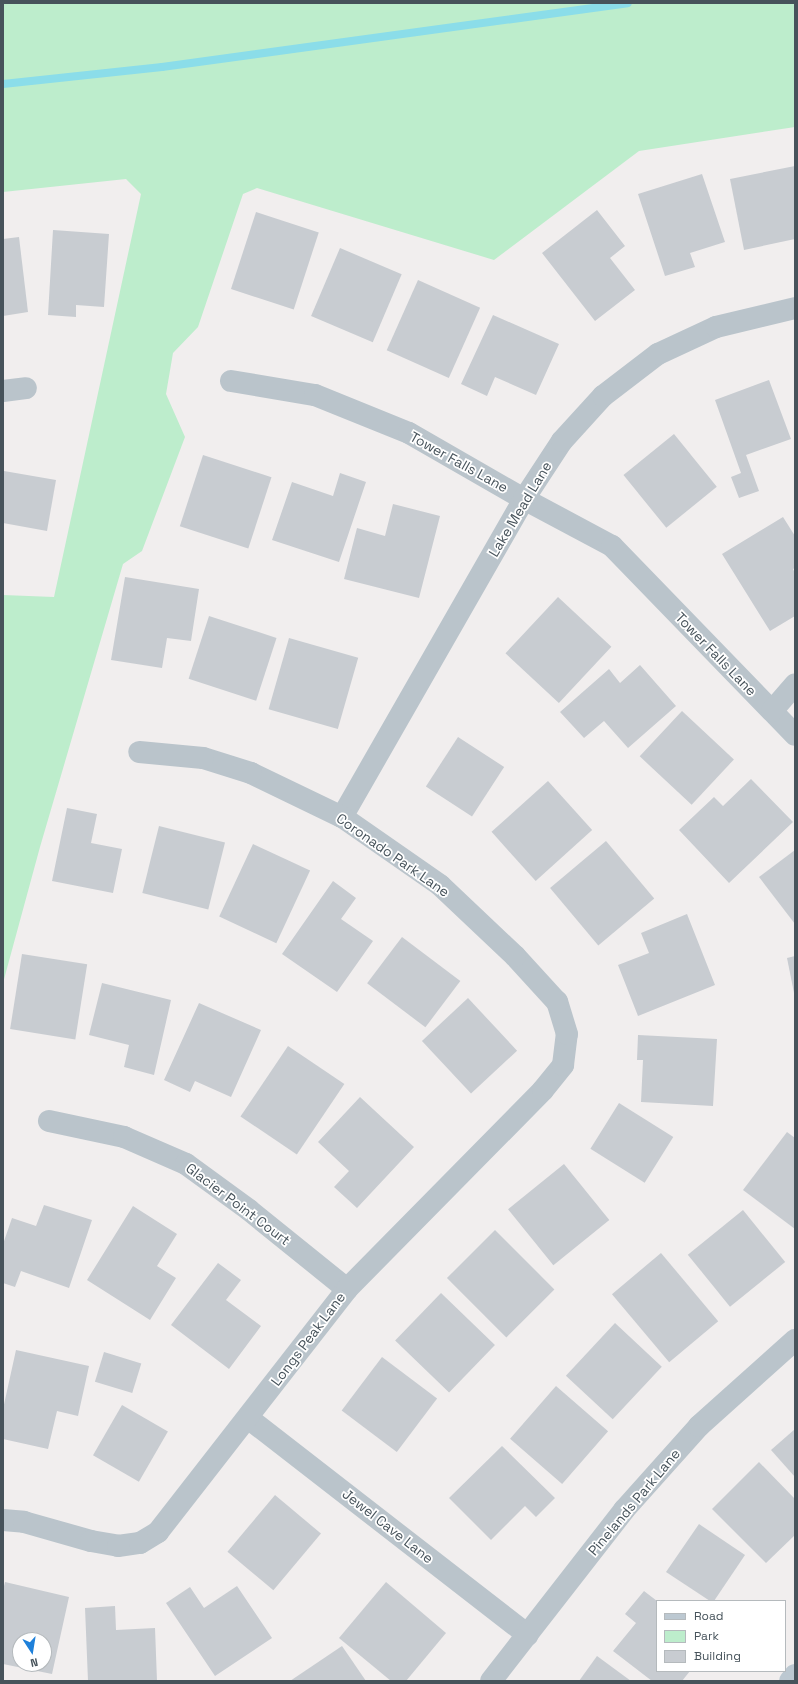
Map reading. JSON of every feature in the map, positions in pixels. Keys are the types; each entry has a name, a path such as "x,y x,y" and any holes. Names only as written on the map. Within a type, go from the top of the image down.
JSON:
{"street":[{"name":"Lake Mead Lane","path":"342,816 524,499 562,441 603,396 658,354 716,327 795,308"},
{"name":"Tower Falls Lane","path":"231,381 314,395 409,433 524,499 612,546 795,735"},
{"path":"3,391 26,388"},
{"path":"772,711 795,685"},
{"name":"Coronado Park Lane","path":"139,752 203,758 251,773 342,816 440,885 515,956 557,1002 567,1034"},
{"name":"Longs Peak Lane","path":"3,1520 24,1522 91,1541 118,1546 140,1543 158,1532 347,1289 543,1090 563,1065 567,1034"},
{"name":"Glacier Point Court","path":"49,1121 124,1137 186,1164 249,1210 347,1289"},
{"name":"Pinelands Park Lane","path":"491,1681 624,1510 699,1426 795,1340"},
{"name":"Jewel Cave Lane","path":"248,1418 528,1634"},
{"path":"790,1681 795,1674"}],"green space":[{"path":"3,3 795,3 795,127 639,151 494,260 257,188 243,194 198,327 173,353 166,394 185,437 142,551 123,564 40,847 3,983 3,595 54,597 141,194 126,179 3,192"}],"building":[{"path":"795,166 795,239 744,250 730,179"},
{"path":"702,174 725,242 690,253 695,267 665,276 638,194"},
{"path":"597,210 625,246 610,258 635,290 595,321 542,253"},
{"path":"256,212 319,232 294,309 231,289"},
{"path":"53,230 109,234 104,307 76,305 76,317 48,315"},
{"path":"19,237 28,312 3,316 3,239"},
{"path":"340,248 402,274 373,342 311,316"},
{"path":"418,280 480,308 449,378 387,350"},
{"path":"493,315 559,344 536,395 495,377 487,396 461,384"},
{"path":"769,380 791,439 746,455 759,491 739,498 731,477 741,473 715,400"},
{"path":"674,434 717,487 666,528 623,475"},
{"path":"203,455 271,477 248,549 180,526"},
{"path":"4,471 56,480 47,531 3,523"},
{"path":"340,473 366,482 339,562 272,540 292,482 333,496"},
{"path":"393,504 440,516 419,598 344,579 357,528 385,536"},
{"path":"783,517 795,536 795,568 793,569 795,573 795,616 770,631 722,554"},
{"path":"125,577 199,589 191,641 167,638 162,668 111,660"},
{"path":"558,597 611,647 559,703 505,653"},
{"path":"209,616 277,638 256,701 189,679"},
{"path":"289,638 358,658 338,729 269,709"},
{"path":"640,665 676,706 628,748 604,721 584,738 560,712 609,669 620,683"},
{"path":"682,711 734,759 692,805 640,756"},
{"path":"458,737 504,767 472,816 426,786"},
{"path":"751,779 793,822 729,883 679,830 714,797 723,806"},
{"path":"548,781 592,830 536,881 492,832"},
{"path":"67,808 97,814 91,843 122,849 113,893 52,881"},
{"path":"159,826 225,842 208,909 142,893"},
{"path":"606,841 654,898 598,945 550,888"},
{"path":"253,844 310,871 276,943 219,917"},
{"path":"795,850 795,924 759,877"},
{"path":"333,881 356,898 341,919 373,941 337,992 282,954"},
{"path":"687,914 715,985 638,1016 618,965 649,953 641,933"},
{"path":"402,937 460,981 425,1027 367,983"},
{"path":"22,954 87,964 75,1039 10,1029"},
{"path":"795,956 795,993 794,993 787,958"},
{"path":"102,983 171,1000 154,1075 124,1067 129,1045 89,1035"},
{"path":"468,998 517,1051 471,1094 422,1041"},
{"path":"199,1003 261,1030 231,1097 195,1081 190,1092 164,1080"},
{"path":"638,1035 717,1039 713,1106 641,1102 643,1060 637,1060"},
{"path":"288,1046 344,1084 297,1154 240,1116"},
{"path":"360,1097 414,1147 357,1208 334,1187 349,1171 318,1142"},
{"path":"619,1103 673,1137 645,1183 590,1149"},
{"path":"787,1132 795,1138 795,1229 743,1190"},
{"path":"564,1164 609,1220 553,1265 508,1209"},
{"path":"44,1205 92,1220 69,1288 21,1271 15,1287 3,1283 3,1244 12,1218 36,1226"},
{"path":"133,1206 177,1234 157,1266 176,1278 150,1320 87,1280"},
{"path":"743,1210 785,1262 730,1307 688,1255"},
{"path":"495,1230 554,1289 506,1337 447,1278"},
{"path":"661,1253 718,1321 669,1362 612,1294"},
{"path":"218,1263 241,1280 226,1300 261,1326 229,1369 171,1325"},
{"path":"441,1293 495,1345 449,1393 395,1340"},
{"path":"615,1323 662,1367 613,1419 566,1376"},
{"path":"16,1350 89,1366 78,1416 57,1411 48,1449 3,1439 3,1409"},
{"path":"104,1352 141,1363 132,1393 95,1382"},
{"path":"382,1357 437,1399 397,1452 342,1411"},
{"path":"556,1386 608,1431 562,1484 510,1439"},
{"path":"122,1405 168,1432 139,1482 93,1455"},
{"path":"795,1429 795,1477 771,1450"},
{"path":"502,1446 555,1498 536,1517 525,1506 491,1540 449,1498"},
{"path":"759,1462 795,1499 795,1535 766,1563 712,1509"},
{"path":"275,1495 321,1534 273,1590 227,1552"},
{"path":"699,1524 745,1555 715,1600 708,1600 666,1572"},
{"path":"5,1582 69,1597 52,1674 42,1672 52,1672 52,1632 12,1632 12,1666 3,1664 3,1590"},
{"path":"386,1582 446,1633 406,1681 391,1681 339,1638"},
{"path":"237,1586 272,1638 215,1676 166,1603 190,1587 204,1608"},
{"path":"644,1591 656,1600 656,1672 689,1672 682,1681 652,1681 613,1651 636,1623 625,1614"},
{"path":"115,1606 116,1630 155,1628 157,1681 88,1681 85,1608"},
{"path":"342,1646 366,1681 290,1681"},
{"path":"597,1656 631,1681 579,1681"}],"waterway":[{"path":"3,84 162,67 628,3"}]}
